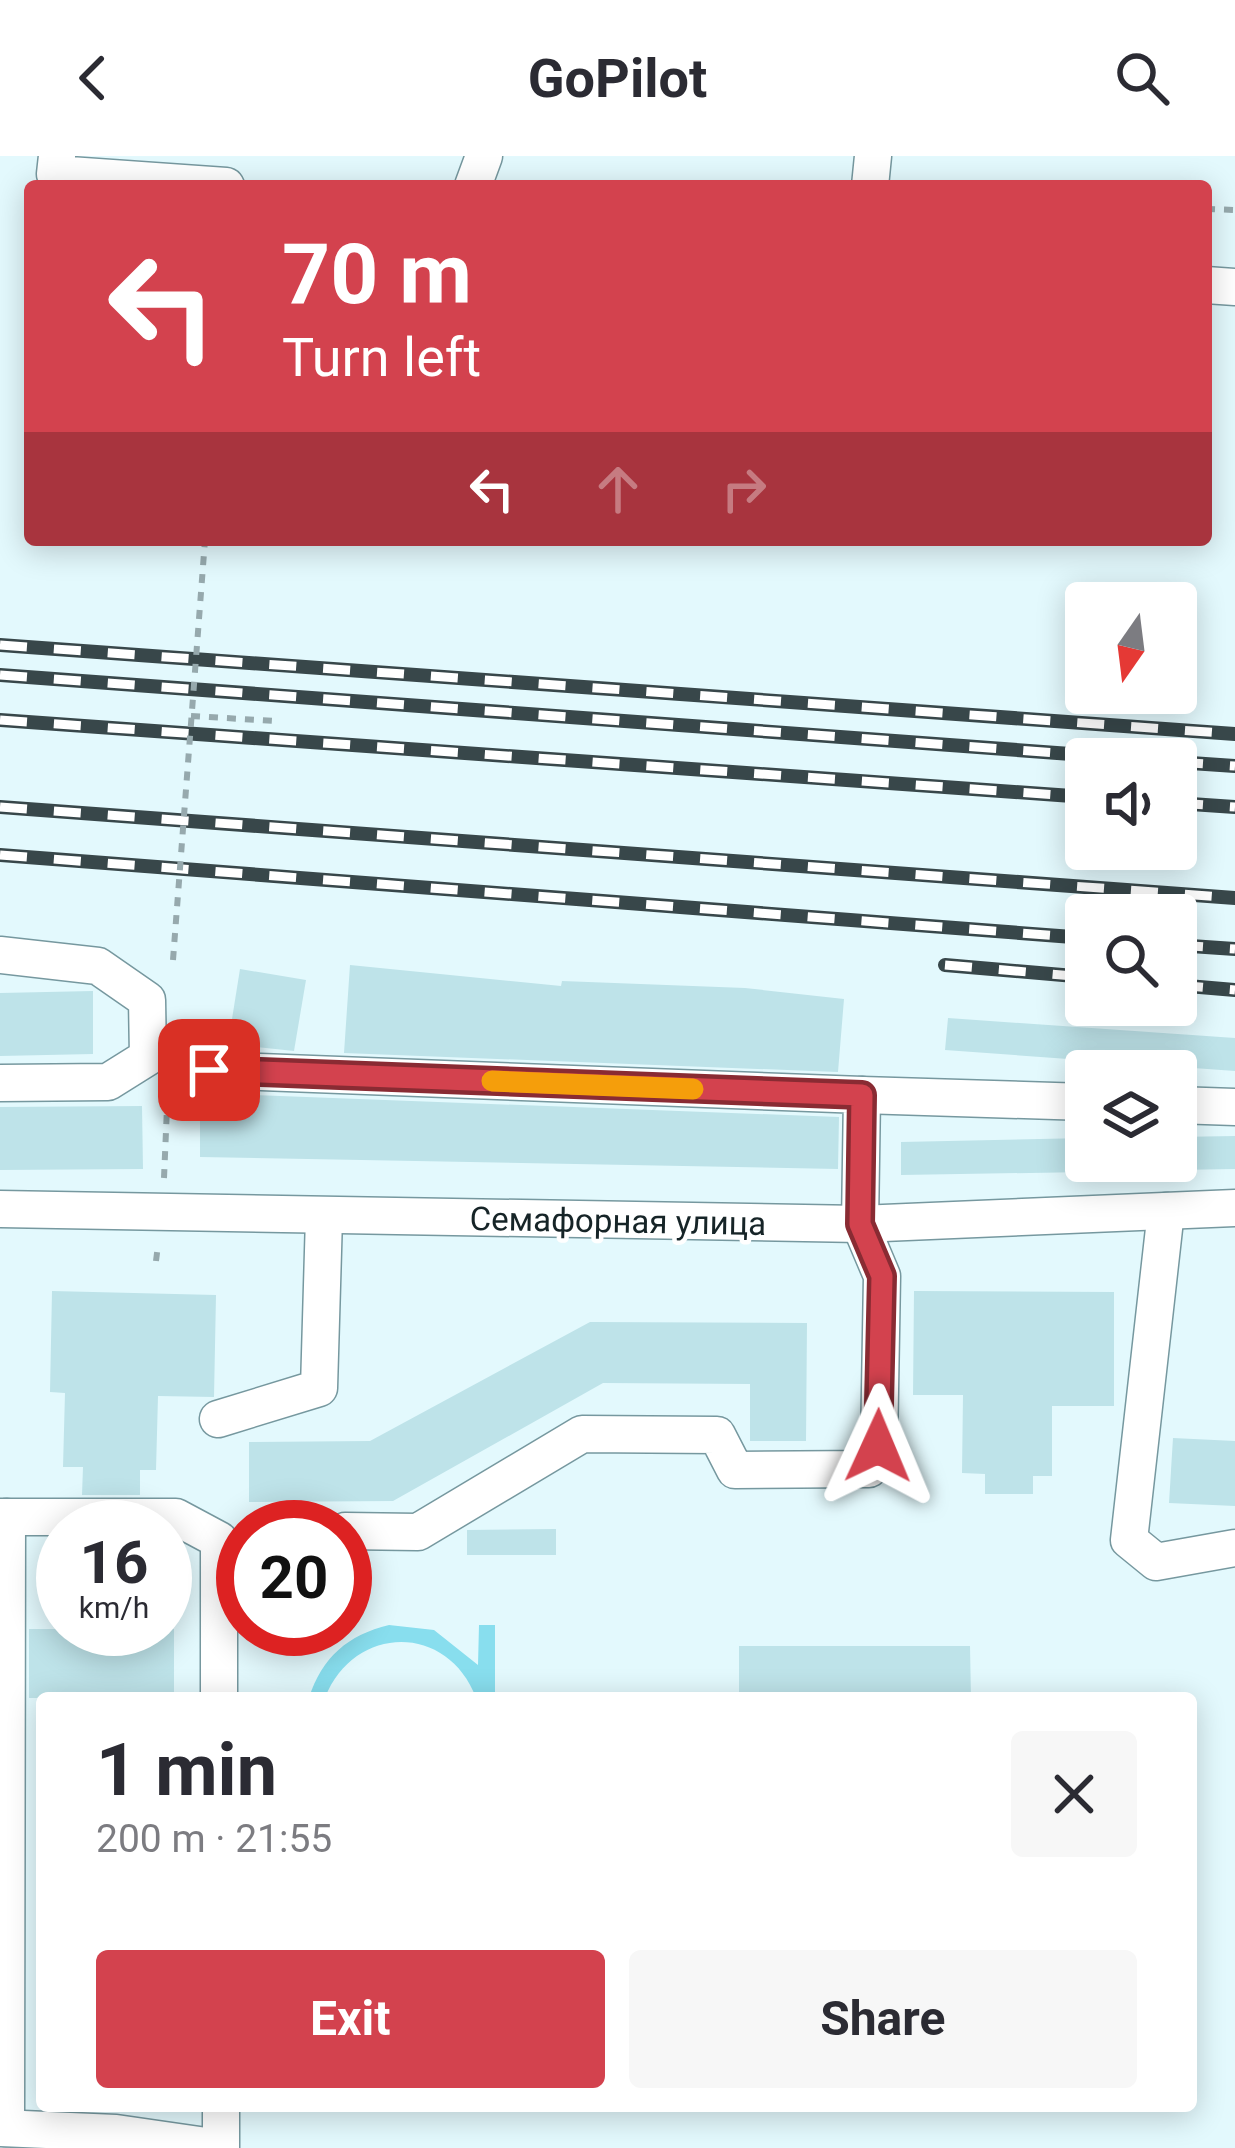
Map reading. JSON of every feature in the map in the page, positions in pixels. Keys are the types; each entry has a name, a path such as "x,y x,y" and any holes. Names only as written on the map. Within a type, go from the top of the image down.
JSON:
{"street":[{"path":"57,156 55,174 140,180"},
{"path":"0,955 98,966 147,1000 148,1057 108,1082 0,1083"},
{"path":"209,1070 1065,1101"},
{"path":"372,1531 418,1532 582,1434 717,1435 735,1470 869,1469 878,1446 882,1276 860,1224 862,1095"},
{"path":"1197,1106 1235,1107"},
{"name":"Семафорная улица","path":"0,1209 860,1224 1235,1208"},
{"path":"1166,1211 1130,1540 1156,1562 1235,1548"},
{"path":"218,1419 319,1388 324,1216"},
{"path":"219,1692 219,1540 176,1517 4,1517 3,2128 220,2148 221,2112"}],"path":[{"path":"173,960 205,546"},
{"path":"191,716 276,721"},
{"path":"156,1261 163,1211 168,1084"}],"shaded area":[{"path":"389,1625 434,1630 478,1665 479,1625 495,1625 495,1692 473,1692 463,1673 445,1656 424,1646 401,1642 372,1649 372,1631"},
{"path":"357,1656 328,1692 311,1692 321,1671 329,1660"}],"building":[{"path":"350,965 561,986 562,981 745,988 844,999 838,1072 344,1053"},
{"path":"240,969 306,980 294,1051 228,1044"},
{"path":"93,991 93,1054 0,1056 0,993"},
{"path":"948,1018 1235,1038 1235,1071 1197,1068 1197,1050 1065,1050 1065,1059 945,1050"},
{"path":"200,1093 839,1117 838,1169 200,1157"},
{"path":"142,1106 143,1169 0,1170 0,1107"},
{"path":"1235,1136 1235,1169 1197,1170 1197,1137"},
{"path":"1065,1138 1065,1172 901,1175 901,1142"},
{"path":"52,1291 216,1295 214,1397 158,1396 156,1470 140,1470 140,1495 82,1495 83,1467 63,1467 65,1393 50,1392"},
{"path":"914,1291 1114,1292 1114,1406 1052,1406 1052,1476 1033,1476 1033,1494 985,1494 985,1474 962,1473 963,1395 913,1395"},
{"path":"590,1322 807,1323 806,1441 750,1441 750,1384 603,1383 393,1501 249,1500 249,1442 370,1441"},
{"path":"1173,1438 1235,1441 1235,1506 1169,1503"},
{"path":"556,1529 556,1555 467,1555 467,1530"},
{"path":"29,1629 36,1629 36,1656 174,1656 174,1692 36,1692 36,1698 29,1698"},
{"path":"739,1646 970,1646 971,1692 739,1692"}],"railway":[{"path":"0,645 1235,734"},
{"path":"0,675 1065,754"},
{"path":"0,720 1065,796"},
{"path":"1197,763 1235,766"},
{"path":"1197,804 1235,807"},
{"path":"0,807 1235,898"},
{"path":"0,855 1065,936"},
{"path":"1197,946 1235,949"},
{"path":"945,965 1065,975"},
{"path":"1197,987 1235,990"}],"slow traffic":[{"path":"492,1081 693,1089"}],"route":[{"path":"209,1070 862,1095 860,1224 882,1276 878,1446"}]}
